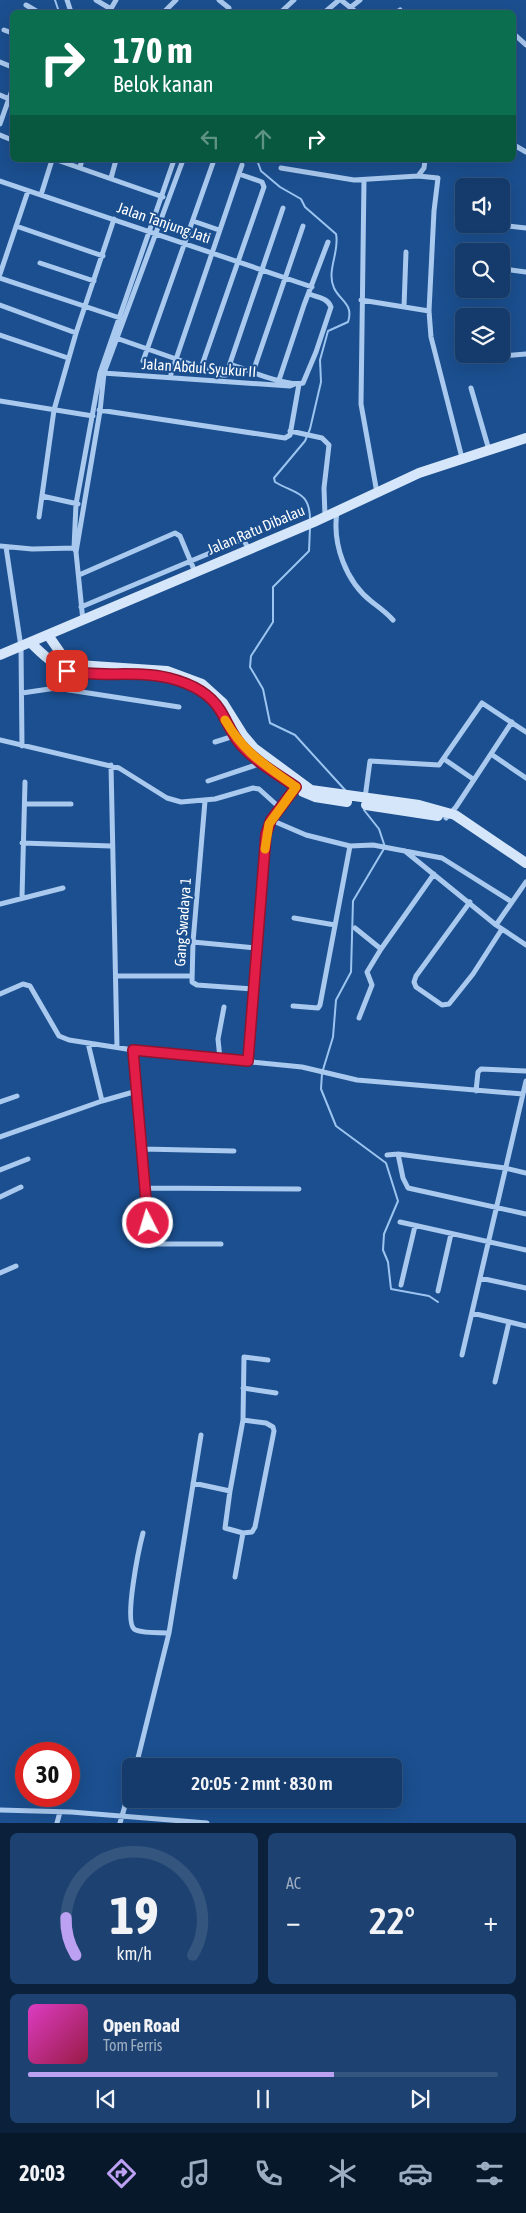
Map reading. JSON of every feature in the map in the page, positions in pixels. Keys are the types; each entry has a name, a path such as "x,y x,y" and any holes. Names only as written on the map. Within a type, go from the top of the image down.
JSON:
{"street":[{"path":"96,0 109,10"},
{"path":"166,10 176,0"},
{"path":"219,0 229,10"},
{"path":"328,10 340,0 354,10"},
{"path":"351,7 360,0"},
{"path":"26,5 35,10"},
{"path":"4,30 10,32"},
{"path":"516,36 526,45"},
{"path":"0,96 9,99"},
{"path":"0,124 10,96"},
{"path":"41,195 51,162"},
{"path":"64,162 168,199"},
{"path":"80,167 81,162"},
{"path":"111,178 115,162"},
{"path":"83,621 76,549 76,504 93,413 102,373 173,162"},
{"path":"121,319 182,162"},
{"path":"143,361 213,162"},
{"path":"418,176 424,168 425,162"},
{"path":"171,374 242,165"},
{"path":"281,168 364,180 418,176 436,176 439,180 434,211 429,311 431,337 462,458"},
{"path":"201,368 264,184 239,174"},
{"path":"364,180 361,404 377,494"},
{"name":"Jalan Tanjung Jati","path":"0,181 149,230 312,287"},
{"path":"0,274 28,190"},
{"path":"115,338 216,373 226,374 282,208"},
{"path":"39,517 54,410 68,358 114,220"},
{"path":"193,221 219,230"},
{"path":"16,226 103,256"},
{"path":"253,372 303,226"},
{"path":"510,226 526,228"},
{"path":"280,380 328,242"},
{"path":"404,307 406,252"},
{"path":"40,263 94,281"},
{"path":"511,270 526,272"},
{"path":"0,278 121,319"},
{"path":"230,364 280,380 302,384 331,307 325,299 309,294"},
{"path":"361,300 429,311"},
{"path":"0,305 76,333"},
{"path":"0,335 68,358"},
{"path":"510,355 526,354"},
{"path":"76,549 100,411 102,373"},
{"name":"Jalan Abdul Syukur II","path":"102,373 210,382 290,386 297,384"},
{"path":"210,382 216,373"},
{"path":"0,401 54,410 93,413 100,411 285,438 290,435 297,384"},
{"path":"471,388 489,450"},
{"path":"93,413 99,417"},
{"path":"290,431 326,440 329,445 324,488 325,516"},
{"name":"Jalan Ratu Dibalau","path":"0,655 83,621 193,567 249,549 377,494 420,473 526,438"},
{"path":"42,496 83,505"},
{"path":"337,511 336,525 342,562 346,570 371,602 383,609 393,620"},
{"path":"79,575 175,533 180,536 193,567 81,607"},
{"path":"22,746 22,693 26,645 3,546 76,549"},
{"path":"48,635 64,658 78,665 167,671 202,684 223,703 247,741 315,797 419,805 453,816 526,863"},
{"path":"26,645 67,671 153,675 179,681 198,689 213,700 235,736 248,752 262,763 311,790 344,795 360,801"},
{"path":"22,693 56,688 179,707"},
{"path":"360,801 369,764 372,760 437,766 444,759 481,703 526,732"},
{"path":"453,816 473,779 512,722"},
{"path":"214,742 235,736"},
{"path":"0,740 110,765 126,771 167,798 181,802 206,801 256,788 280,808"},
{"path":"490,754 526,778"},
{"path":"444,759 473,779"},
{"path":"208,780 262,763"},
{"path":"110,765 117,1047"},
{"path":"22,897 22,843 26,782"},
{"path":"248,1061 266,834 271,820 298,784"},
{"name":"Gang Swadaya 1","path":"206,801 193,942 192,982 197,985 253,989"},
{"path":"24,804 71,804"},
{"path":"271,820 306,835 350,846 373,845 446,859 512,902"},
{"path":"22,843 111,846"},
{"path":"293,1006 318,1008 320,1005 350,846"},
{"path":"402,850 470,902 496,925 526,945"},
{"path":"359,1018 372,985 372,980 367,975 367,972 434,874"},
{"path":"496,925 526,882"},
{"path":"0,904 63,888"},
{"path":"470,902 416,976 414,982 416,988 442,1004 449,1004 473,974 502,929"},
{"path":"294,918 335,925"},
{"path":"355,928 381,949"},
{"path":"193,942 256,948"},
{"path":"116,976 192,976"},
{"path":"0,994 23,984 28,985 59,1036 69,1040 133,1050 312,1069 357,1080 523,1094"},
{"path":"220,1059 218,1039 224,1008"},
{"path":"88,1043 102,1101"},
{"path":"133,1050 150,1243 221,1244"},
{"path":"476,1091 480,1069 526,1071"},
{"path":"462,1355 526,1081"},
{"path":"0,1137 102,1101 137,1091"},
{"path":"0,1102 17,1096"},
{"path":"142,1149 234,1151"},
{"path":"398,1154 403,1178 408,1188 526,1214"},
{"path":"388,1155 398,1154 505,1168 526,1173"},
{"path":"0,1170 28,1159"},
{"path":"0,1197 21,1188"},
{"path":"145,1188 299,1189"},
{"path":"400,1222 526,1250"},
{"path":"401,1285 415,1226"},
{"path":"438,1291 451,1234"},
{"path":"0,1273 16,1266"},
{"path":"480,1278 526,1288"},
{"path":"472,1313 526,1326"},
{"path":"495,1382 508,1322"},
{"path":"243,1420 266,1423 273,1427 274,1431 255,1527 252,1532 243,1533 224,1528 243,1420 244,1357 268,1360"},
{"path":"243,1388 276,1393"},
{"path":"138,1758 169,1633 202,1436"},
{"path":"193,1483 230,1491"},
{"path":"235,1577 243,1533"},
{"path":"143,1534 134,1578 131,1606 132,1625 140,1631 169,1633"},
{"path":"120,1823 125,1808"},
{"path":"0,1810 60,1812 207,1823"},
{"path":"57,1823 60,1812"}],"waterway":[{"path":"55,0 58,10"},
{"path":"258,162 261,171 280,187 301,199 305,207 336,234 337,241 332,268 332,281 334,288 346,303 349,311 348,322 328,331 320,360 321,382 310,429 305,441 274,478 275,482 304,498 310,520"},
{"path":"310,527 309,551 273,587 273,622 251,656 250,667 263,689 270,723 295,735 346,791"},
{"path":"364,810 379,829 385,847 353,901 351,972 336,1000 333,1037 322,1073 321,1089 336,1126 386,1163 398,1201 384,1234 383,1250 388,1262 391,1289 429,1296 438,1302"}],"slow traffic":[{"path":"225,720 248,752 296,787 269,824 265,849"}],"route":[{"path":"67,671 153,675 179,681 198,689 213,700 232,732 248,752 296,787 271,820 266,834 248,1061 133,1050 148,1223"}]}
